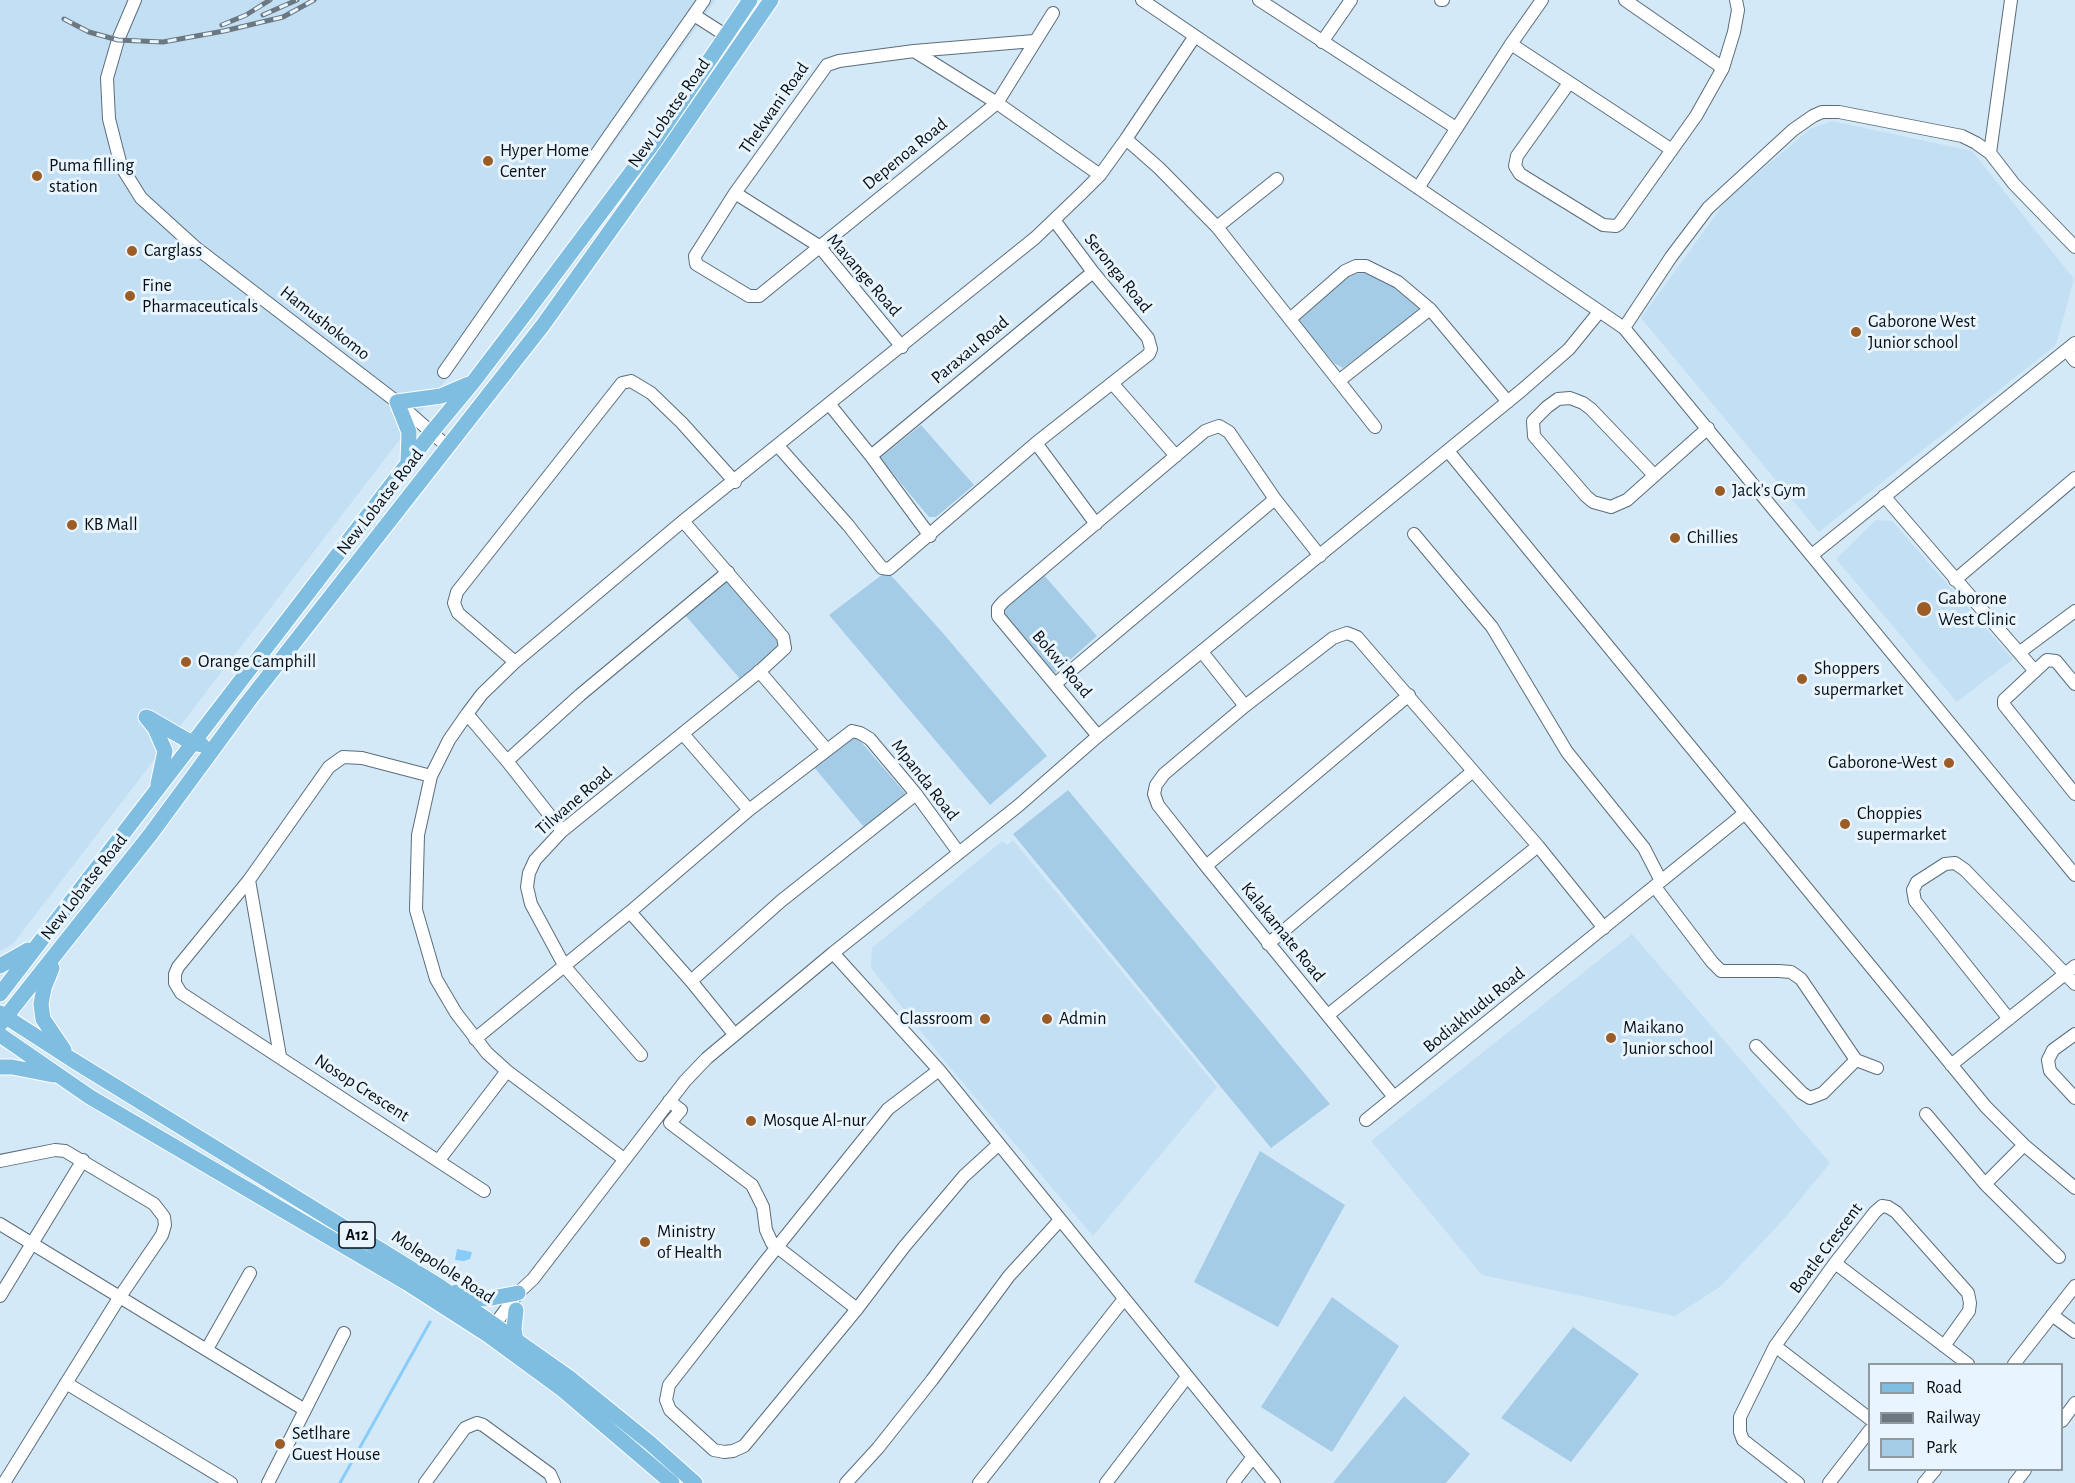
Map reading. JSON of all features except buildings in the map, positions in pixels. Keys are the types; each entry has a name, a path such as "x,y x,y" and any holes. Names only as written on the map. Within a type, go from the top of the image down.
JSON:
{"main road":[{"name":"New Lobatse Road","path":"0,993 431,433 474,381 654,142 750,0"},
{"name":"New Lobatse Road","path":"2,1018 58,952 247,703 543,325 771,0"},
{"path":"408,463 409,432 397,402 441,396 474,381"},
{"path":"156,792 165,751 155,728 146,717 192,743 218,744"},
{"path":"0,966 37,944"},
{"path":"58,952 44,988 41,1004 44,1019 71,1059"},
{"name":"Molepolole Road","path":"2,1018 439,1286 672,1483"},
{"name":"Molepolole Road","path":"0,1035 90,1097 495,1333 516,1341 571,1379 695,1483"},
{"path":"0,1067 39,1072 61,1078"},
{"path":"439,1286 470,1297 487,1299 518,1293"},
{"path":"516,1310 514,1329 516,1341"}],"street":[{"name":"Hamushokomo","path":"135,0 118,40 107,78 109,119 120,166 141,198 178,232 397,402 448,447"},
{"path":"444,372 704,0"},
{"path":"1142,0 1624,328 2075,875"},
{"path":"1259,0 1456,128"},
{"path":"1322,42 1351,0"},
{"path":"1418,188 1542,0"},
{"path":"1625,0 1723,68"},
{"path":"1569,83 1517,156 1515,166 1520,174 1603,225 1612,227 1619,224 1696,116 1723,68 1734,32 1738,10 1736,0"},
{"path":"1990,153 2011,0"},
{"name":"Depenoa Road","path":"752,297 759,296 997,104 1053,13"},
{"path":"694,15 740,44"},
{"path":"624,1159 507,1071 475,1039 436,979 416,910 418,835 430,776 449,740 467,714 482,694 515,662 683,521 830,405 1054,220 1100,175 1195,36"},
{"name":"Thekwani Road","path":"752,297 699,266 694,259 735,193 827,65 839,60 914,51 1034,41"},
{"path":"1511,44 1672,150"},
{"path":"914,51 997,104 1100,175"},
{"path":"1624,328 1671,257 1708,208 1785,137 1822,112 1839,112 1962,136 1990,153 2014,184 2075,247"},
{"path":"1126,139 1160,168 1217,227 1375,427"},
{"path":"1217,227 1277,178"},
{"name":"Mavange Road","path":"735,193 819,246 902,346"},
{"name":"Seronga Road","path":"1054,220 1093,272 1148,338 1151,349 1146,357 1112,383"},
{"path":"1290,319 1345,271 1356,266 1366,266 1398,282 1430,309 1508,402"},
{"name":"Paraxau Road","path":"871,456 1093,272"},
{"path":"1340,380 1430,309"},
{"path":"495,1333 518,1293 533,1279 699,1065 833,953 1018,806 1098,736 1508,402 1569,349 1599,312"},
{"path":"1812,555 2071,347 2075,361"},
{"path":"515,662 458,613 454,603 457,592 622,382 631,381 651,393 682,423 735,482"},
{"path":"778,446 884,569 889,570 1036,443 1112,383 1176,456"},
{"path":"1654,475 1591,409 1582,403 1570,398 1558,399 1533,421 1534,436 1593,502 1611,507 1620,505 1708,428"},
{"path":"830,405 930,536"},
{"path":"1036,443 1096,524 1205,431 1212,427 1224,428 1320,556"},
{"path":"1448,450 1986,1107 2024,1145 2075,1188"},
{"path":"1955,580 2075,478"},
{"path":"1884,496 2034,670"},
{"path":"1055,684 1275,499"},
{"path":"507,760 580,695 728,572 683,521"},
{"name":"Bokwi Road","path":"1096,524 1003,602 998,608 998,616 1098,736"},
{"path":"1414,534 1492,627 1567,752 1644,848 1658,884 1712,962 1721,971 1791,972 1802,979 1856,1060 1877,1068"},
{"name":"Tilwane Road","path":"641,1055 565,967 531,904 527,887 529,873 535,860 562,831 782,653 785,648 783,637 728,572"},
{"path":"2020,652 2075,611"},
{"path":"1202,652 1245,706 1333,638 1347,633 1357,637 1538,846 1604,928"},
{"path":"2075,684 2056,661 2047,660 2004,700 2004,705 2075,794"},
{"path":"475,1039 565,967 749,810 827,750 759,671"},
{"path":"1206,866 1409,695"},
{"name":"Kalakamate Road","path":"1245,706 1164,774 1156,785 1154,794 1158,805 1268,944 1394,1096"},
{"path":"467,714 507,760 562,831"},
{"name":"Mpanda Road","path":"827,750 852,732 860,733 870,739 916,794 959,853"},
{"path":"683,734 749,810"},
{"path":"280,1056 249,880 329,767 343,757 362,758 430,776"},
{"path":"1268,944 1473,771"},
{"path":"691,981 781,901 916,794"},
{"name":"Bodiakhudu Road","path":"1366,1120 1744,813"},
{"path":"1328,1015 1538,846"},
{"path":"2009,1018 1915,901 1913,890 1917,882 1945,864 1955,863 1965,870 2071,970 2075,984"},
{"name":"Nosop Crescent","path":"249,880 178,967 175,983 181,993 484,1191"},
{"path":"630,912 734,1034"},
{"path":"833,953 939,1070 1274,1483"},
{"path":"1951,1065 2071,970"},
{"path":"2075,1034 2053,1050 2048,1060 2050,1071 2075,1098"},
{"path":"1755,1047 1810,1098 1823,1093 1856,1060"},
{"path":"939,1070 888,1109 776,1248 669,1385 666,1400 670,1410 714,1450 733,1451 744,1446 856,1309 904,1246 964,1176 999,1144"},
{"path":"439,1160 507,1071"},
{"path":"669,1101 681,1110 670,1123 752,1185 763,1207 766,1230 776,1248 856,1309"},
{"path":"1926,1113 1985,1184 2059,1257"},
{"path":"1985,1184 2024,1145"},
{"path":"0,1161 56,1150 65,1151 154,1204 164,1217 165,1225 162,1235 119,1298 4,1483"},
{"path":"0,1296 83,1160"},
{"name":"Boatle Crescent","path":"1798,1483 1743,1440 1740,1432 1740,1417 1775,1346 1835,1263 1882,1206 1896,1212 1968,1293 1969,1311 1944,1346"},
{"path":"846,1483 878,1448 932,1380 1010,1276 1060,1220"},
{"path":"0,1224 305,1410"},
{"path":"1835,1263 1965,1363"},
{"path":"207,1349 250,1273"},
{"path":"495,1333 516,1310 531,1288 533,1279"},
{"path":"2016,1363 2075,1286"},
{"path":"979,1483 1124,1299"},
{"path":"2052,1315 2075,1332"},
{"path":"268,1483 344,1333"},
{"path":"1775,1346 1868,1418"},
{"path":"1106,1483 1187,1377"},
{"path":"66,1383 231,1483"},
{"path":"2063,1418 2075,1403"},
{"path":"425,1483 465,1428 477,1423 550,1474 554,1483"},
{"path":"1829,1483 1868,1431"},
{"path":"1233,1483 1253,1457"},
{"path":"1924,1483 1933,1471"},
{"path":"2015,1483 2024,1471"}],"shaded area":[{"path":"0,0 716,0 447,378 13,944 0,951"},
{"name":"Gaborone West Junior school","path":"1832,121 1972,151 2074,279 2056,345 1819,532 1641,318 1728,198 1810,129"},
{"name":"Gaborone West Clinic","path":"1876,520 1892,521 2013,659 1957,702 1836,559"},
{"path":"1013,840 1217,1087 1093,1236 947,1064 871,968 872,948 1002,841 1007,845"},
{"name":"Maikano Junior school","path":"1632,934 1830,1163 1785,1218 1721,1286 1675,1316 1482,1275 1371,1141"},
{"path":"457,1249 472,1252 470,1259 455,1260"}],"green space":[{"path":"1369,273 1399,288 1420,310 1343,368 1334,363 1296,318 1347,274"},
{"path":"921,425 974,485 936,517 929,517 880,458"},
{"path":"887,571 1047,756 990,805 829,615"},
{"path":"1043,574 1097,636 1055,673 1003,615 1010,603"},
{"path":"724,577 780,640 780,648 740,679 685,615"},
{"path":"849,734 856,736 905,793 864,827 813,766"},
{"path":"1068,790 1330,1104 1271,1148 1013,834"},
{"path":"1260,1151 1345,1205 1278,1327 1194,1282"},
{"path":"1332,1297 1399,1346 1332,1452 1261,1407"},
{"path":"1573,1327 1639,1374 1571,1462 1501,1418"},
{"path":"1404,1396 1470,1454 1446,1483 1333,1483"}],"waterway":[{"path":"340,1483 430,1322"}],"railway":[{"path":"222,25 246,15 270,0"},
{"path":"263,15 297,0"},
{"path":"64,19 89,32 118,40 163,42 283,17 314,0"}],"place":[{"name":"Hyper Home Center","path":"488,161"},
{"name":"Puma filling station","path":"37,176"},
{"name":"Carglass","path":"132,251"},
{"name":"Fine Pharmaceuticals","path":"130,296"},
{"name":"Gaborone West Junior school","path":"1856,332"},
{"name":"Jack's Gym","path":"1720,491"},
{"name":"KB Mall","path":"72,525"},
{"name":"Chillies","path":"1675,538"},
{"name":"Gaborone West Clinic","path":"1924,609"},
{"name":"Orange Camphill","path":"186,662"},
{"name":"Shoppers supermarket","path":"1802,679"},
{"name":"Gaborone-West","path":"1949,763"},
{"name":"Choppies supermarket","path":"1845,824"},
{"name":"Classroom","path":"985,1019"},
{"name":"Admin","path":"1047,1019"},
{"name":"Maikano Junior school","path":"1611,1038"},
{"name":"Mosque Al-nur","path":"751,1121"},
{"name":"Ministry of Health","path":"645,1242"},
{"name":"Setlhare Guest House","path":"280,1444"}]}
